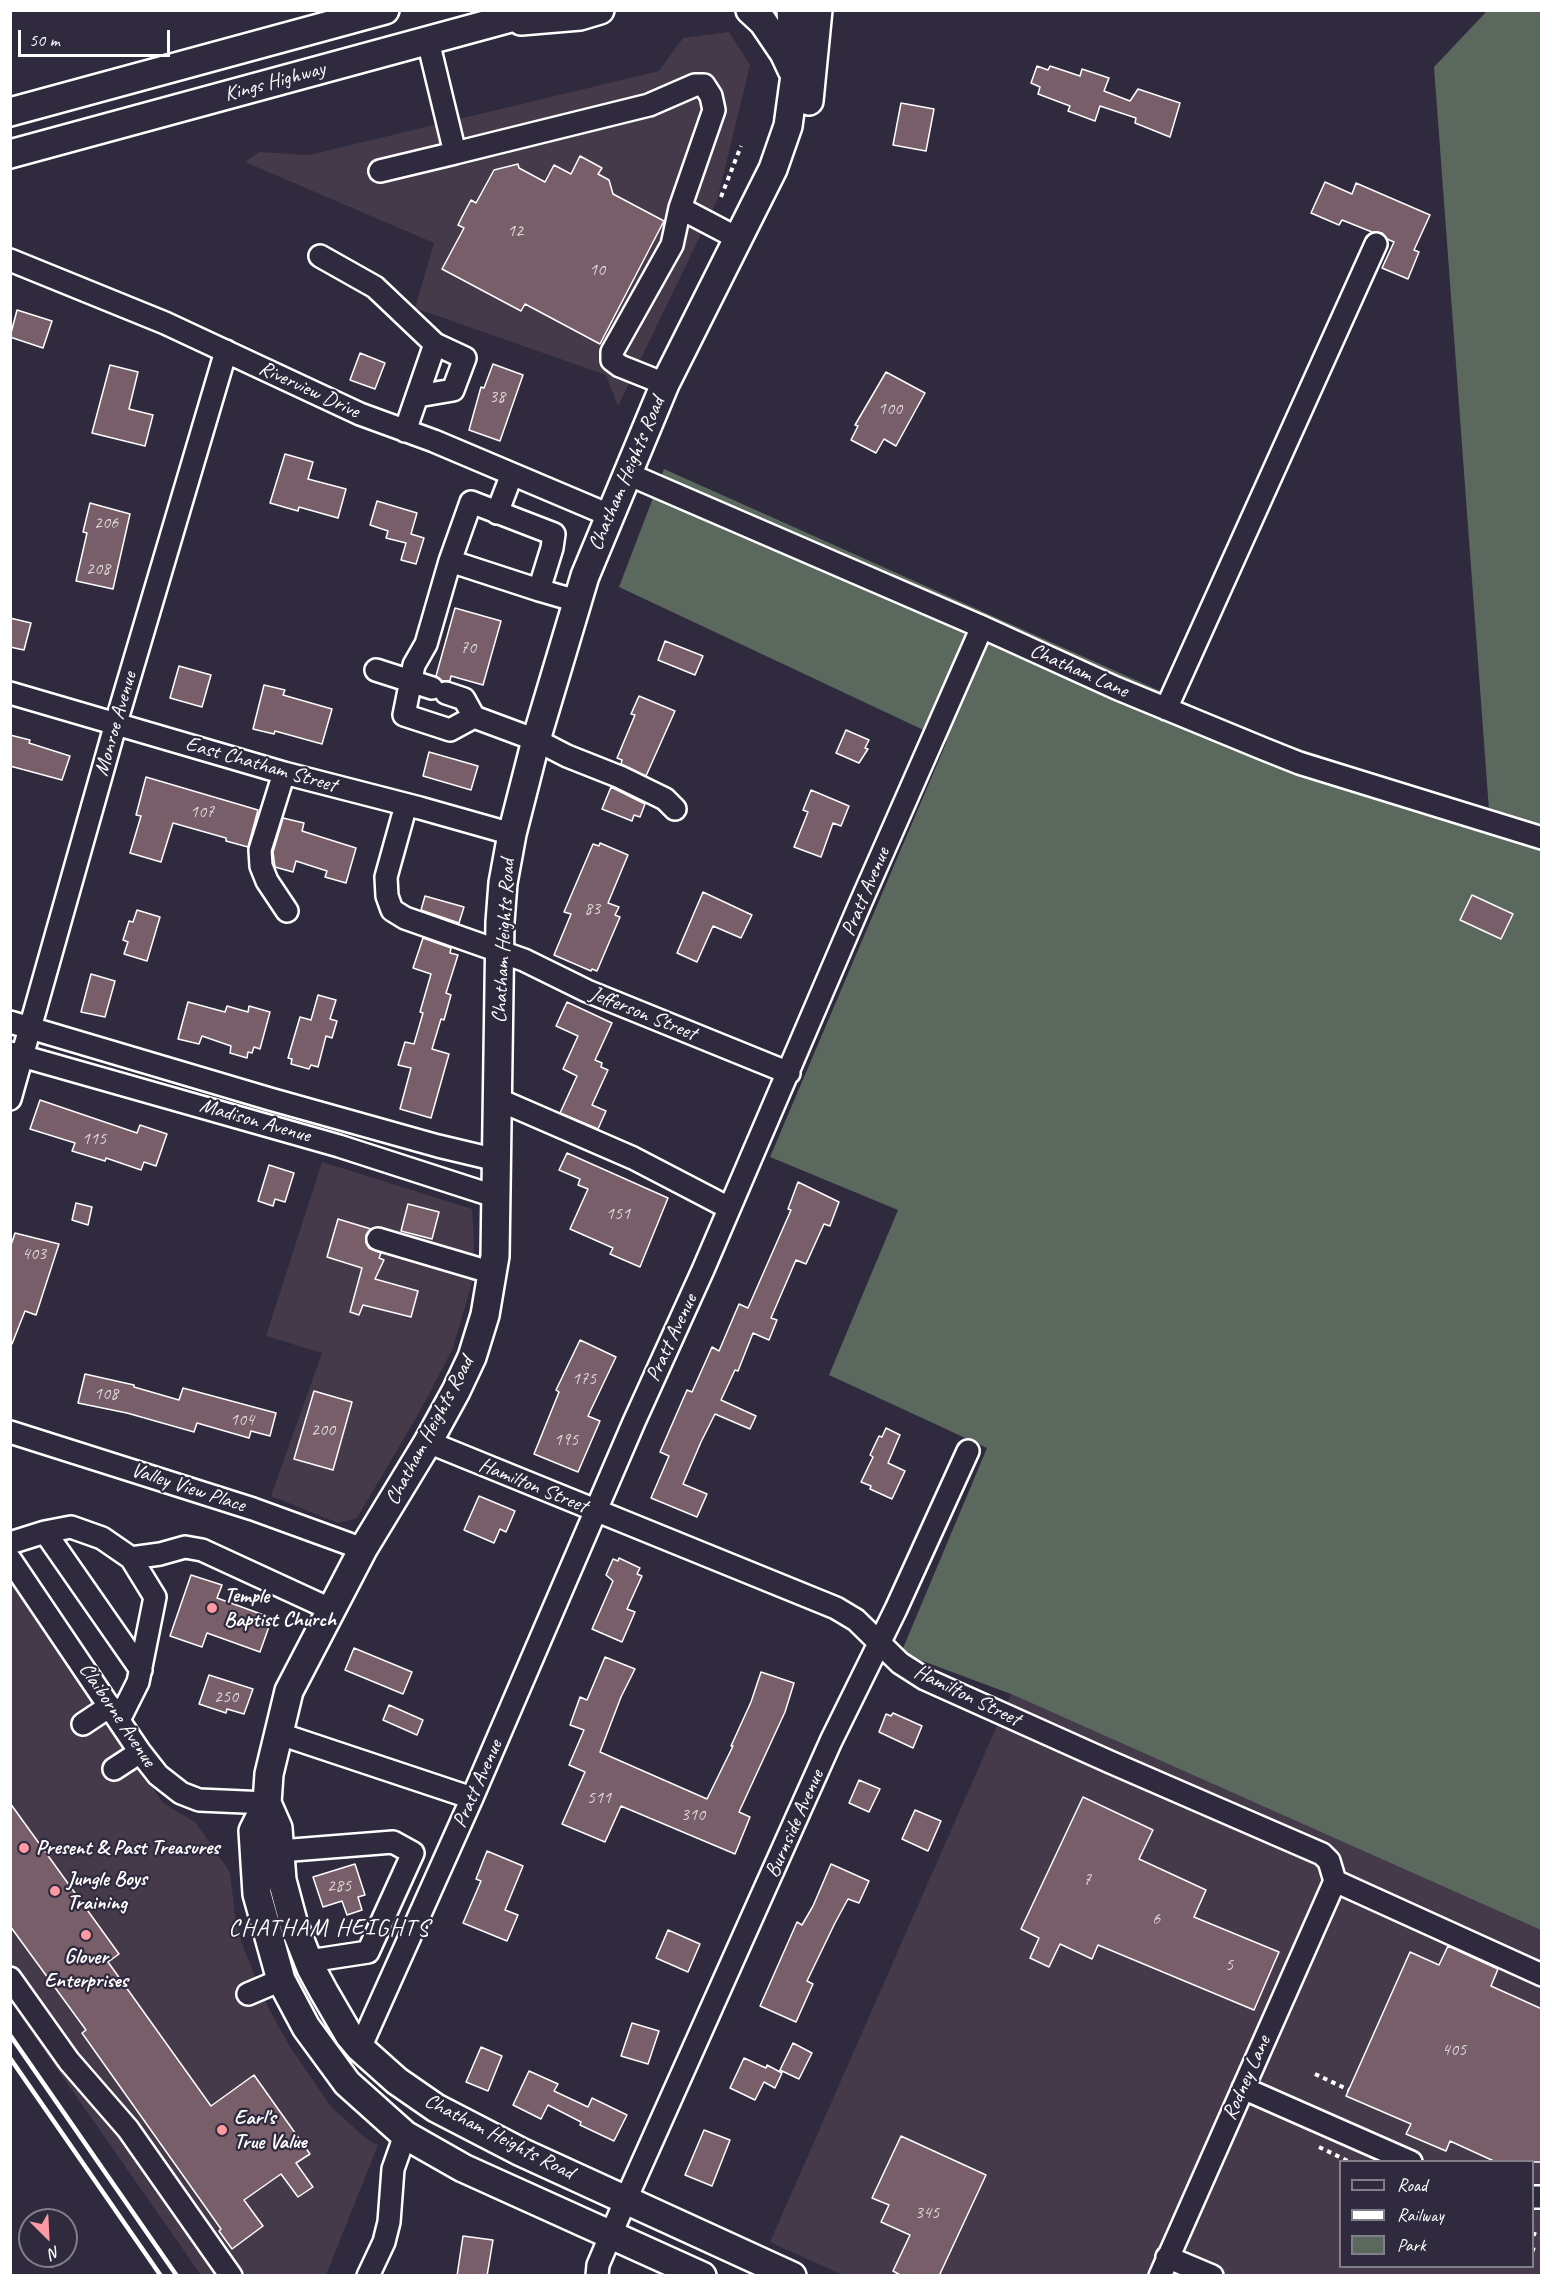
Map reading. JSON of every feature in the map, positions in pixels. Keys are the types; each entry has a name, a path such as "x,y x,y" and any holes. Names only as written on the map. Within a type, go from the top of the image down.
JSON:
{"main road":[{"name":"Kings Highway","path":"10,111 385,10"},
{"name":"Kings Highway","path":"10,154 540,10"},
{"path":"496,23 580,16 600,10"},
{"path":"750,10 763,22 784,53 795,75"},
{"name":"Chatham Heights Road","path":"702,2276 463,2168 405,2135 348,2083 306,2026 281,1980 257,1894 253,1831 267,1803 269,1774 277,1733 289,1691 363,1549 456,1391 472,1357 485,1315 493,1273 497,1197 497,1099 503,883 512,834 536,740 585,576 665,384 773,169 788,126 795,75 791,10"},
{"path":"773,169 804,128 811,88 818,10"},
{"name":"Chatham Heights Road","path":"267,1803 278,1827 282,1880 294,1925 309,1961 340,2020 360,2048 397,2081 435,2108 521,2152 792,2276"}],"street":[{"path":"428,41 455,153"},
{"path":"380,171 649,105 695,85 704,85 711,96 714,110 680,208 672,245 612,352 612,360 620,366 665,384"},
{"path":"680,208 739,239"},
{"path":"1166,709 1376,244"},
{"path":"320,256 375,287 435,344 465,358 453,390 418,396"},
{"name":"Riverview Drive","path":"10,260 165,323 310,392 609,515"},
{"path":"405,431 435,344"},
{"name":"Monroe Avenue","path":"10,1099 21,1025 116,723 226,351"},
{"path":"497,513 512,474"},
{"name":"Chatham Lane","path":"628,474 1166,709 1299,763 1542,838"},
{"path":"474,717 450,730 404,715 414,665 426,644 450,561 471,502 554,534 539,590"},
{"path":"450,561 577,601"},
{"name":"Pratt Avenue","path":"360,2048 472,1798 982,627"},
{"path":"376,670 464,699 474,717 536,740 567,756 620,777 665,799 675,809"},
{"name":"East Chatham Street","path":"10,693 284,773 512,834"},
{"path":"284,773 260,850 261,866 267,881 287,911"},
{"name":"Jefferson Street","path":"406,805 386,877 387,896 392,910 405,918 500,951 587,991 789,1073"},
{"name":"Madison Avenue","path":"21,1025 270,1099 497,1160"},
{"name":"Madison Avenue","path":"16,1054 339,1146 497,1197"},
{"path":"497,1099 633,1158 729,1208"},
{"path":"378,1239 493,1273"},
{"name":"Valley View Place","path":"10,1432 253,1509 363,1549"},
{"name":"Hamilton Street","path":"428,1442 836,1608 856,1620 900,1663 925,1679 1322,1854 1329,1862 1335,1881"},
{"name":"Burnside Avenue","path":"597,2276 598,2265 626,2199 831,1741 968,1452"},
{"path":"10,1543 71,1527 102,1538 131,1558 155,1598 138,1682 115,1713 83,1724"},
{"path":"45,1532 141,1670"},
{"path":"131,1558 160,1554 185,1546 202,1550 330,1609"},
{"name":"Claiborne Avenue","path":"10,1559 140,1752 158,1775 188,1796 209,1802 267,1803"},
{"path":"277,1733 472,1798"},
{"path":"114,1768 140,1752"},
{"path":"280,1851 393,1842 413,1853 368,1952 309,1961"},
{"path":"1335,1881 1542,1975"},
{"name":"Rodney Lane","path":"1163,2266 1335,1881"},
{"path":"10,1978 75,2069 128,2129 231,2276"},
{"path":"248,1994 281,1980"},
{"path":"1243,2088 1406,2160"},
{"path":"368,2276 384,2242 389,2222 393,2169 405,2135"},
{"path":"1163,2266 1212,2276"}],"path":[{"path":"721,197 741,146"},
{"path":"1315,2074 1349,2090"},
{"path":"1319,2147 1346,2160"}],"shaded area":[{"path":"729,32 750,65 717,201 618,406 606,375 415,308 434,243 245,162 259,152 309,155 659,71 683,38"},
{"path":"322,1162 472,1209 474,1241 473,1279 453,1348 420,1411 357,1518 338,1523 271,1496 322,1353 266,1336"},
{"path":"10,1578 163,1803 195,1822 230,1872 235,1916 242,1944 268,2007 290,2047 332,2108 368,2140 378,2145 326,2275 201,2275 11,2003"},
{"path":"1011,1694 1541,1930 1541,2275 845,2276 770,2242"}],"green space":[{"path":"1487,11 1541,11 1541,1930 1011,1694 901,1653 987,1448 829,1375 898,1210 770,1157 947,741 619,587 664,469 1263,737 1489,810 1434,67"}],"building":[{"path":"1037,66 1048,70 1050,66 1080,76 1082,69 1109,78 1104,91 1130,101 1138,89 1180,103 1170,137 1135,123 1136,118 1100,106 1095,121 1068,111 1070,106 1038,94 1040,87 1031,83"},
{"path":"901,103 934,109 926,151 893,145"},
{"path":"580,156 602,168 598,174 609,180 613,194 664,221 600,344 525,304 521,311 442,269 464,228 458,225 462,217 471,200 476,203 494,170 518,164 519,168 545,182 554,165 571,174"},
{"path":"1325,182 1352,194 1356,183 1430,215 1414,250 1419,252 1408,279 1382,268 1394,242 1382,233 1372,232 1342,220 1339,225 1311,213"},
{"path":"17,310 52,321 43,348 10,337"},
{"path":"360,353 385,363 375,389 350,380"},
{"path":"493,364 523,375 500,441 469,430 481,387 484,388"},
{"path":"110,365 138,372 129,409 153,415 145,446 92,433"},
{"path":"886,372 925,393 896,446 884,439 876,453 851,440 858,426 855,425"},
{"path":"285,454 313,462 308,479 346,489 338,518 299,507 298,511 270,503"},
{"path":"377,501 417,513 411,534 424,538 416,564 401,560 406,543 386,538 388,531 370,525"},
{"path":"90,503 130,514 113,589 76,581 87,533 83,532"},
{"path":"455,608 501,621 483,685 451,676 450,681 442,681 436,676"},
{"path":"10,618 31,623 24,650 10,647"},
{"path":"665,641 703,656 695,675 658,660"},
{"path":"179,666 211,675 202,707 170,698"},
{"path":"264,685 285,690 283,695 332,709 322,744 275,731 274,734 253,729"},
{"path":"639,696 675,711 646,776 621,764 622,760 617,758 635,715 631,714"},
{"path":"846,730 869,740 865,748 868,749 859,763 836,753"},
{"path":"10,735 30,740 29,743 70,756 62,780 10,766"},
{"path":"429,752 478,766 471,790 423,776"},
{"path":"146,777 258,810 248,847 226,841 226,838 173,823 161,862 130,853 141,816 136,815"},
{"path":"611,787 645,804 640,817 634,815 632,821 602,809"},
{"path":"811,790 849,806 841,826 833,823 821,857 794,847 808,812 803,810"},
{"path":"283,818 304,823 302,831 356,848 346,883 325,877 327,871 296,861 293,872 275,867 273,852"},
{"path":"600,843 628,855 608,903 619,907 615,915 620,917 597,971 592,969 591,971 554,955 571,914 564,912 593,844 599,846"},
{"path":"703,892 752,915 741,938 713,926 697,962 677,953"},
{"path":"1472,895 1513,914 1501,939 1460,920"},
{"path":"425,896 464,907 459,923 421,910"},
{"path":"137,910 160,917 147,961 124,954 128,942 123,940 129,921 133,922"},
{"path":"423,938 451,948 450,953 458,955 446,993 451,995 432,1049 449,1054 431,1118 400,1109 411,1068 398,1065 405,1042 414,1044 431,974 413,968"},
{"path":"91,974 115,981 105,1017 81,1012"},
{"path":"318,995 336,1000 330,1019 337,1021 332,1038 326,1036 318,1067 311,1065 309,1069 291,1064 292,1059 288,1058 300,1017 311,1020"},
{"path":"188,1002 225,1012 227,1006 248,1012 249,1006 270,1012 260,1049 254,1047 252,1053 248,1052 247,1058 230,1053 231,1046 202,1036 199,1044 178,1039"},
{"path":"567,1002 612,1023 595,1060 602,1063 601,1067 608,1070 592,1105 606,1111 598,1129 560,1113 577,1076 563,1069 578,1036 556,1026"},
{"path":"40,1100 137,1133 140,1125 167,1134 156,1166 144,1162 141,1170 106,1158 105,1161 72,1151 75,1143 30,1129"},
{"path":"567,1153 668,1198 640,1267 610,1254 613,1248 570,1229 588,1189 578,1185 580,1179 559,1170"},
{"path":"269,1165 294,1173 285,1202 275,1199 273,1206 258,1201"},
{"path":"798,1182 839,1202 830,1226 824,1224 806,1264 796,1260 771,1318 777,1320 769,1340 753,1333 738,1371 735,1370 721,1400 756,1416 750,1429 715,1414 701,1442 683,1484 707,1494 697,1517 651,1498 669,1456 660,1452 687,1390 692,1392 712,1347 719,1351 739,1304 748,1308 791,1210 788,1209"},
{"path":"76,1203 92,1207 88,1225 72,1220"},
{"path":"408,1204 439,1212 432,1239 401,1231"},
{"path":"338,1219 371,1229 366,1235 366,1243 369,1248 381,1253 379,1258 384,1260 375,1279 418,1291 411,1317 363,1305 359,1315 350,1312 362,1268 327,1257"},
{"path":"15,1233 59,1244 36,1315 25,1311 12,1344 10,1344 10,1248"},
{"path":"580,1340 616,1357 588,1416 600,1421 578,1472 534,1454 559,1392 556,1390"},
{"path":"85,1374 134,1385 134,1387 179,1400 183,1388 276,1413 270,1436 251,1431 249,1438 197,1423 194,1432 127,1413 78,1403"},
{"path":"314,1391 352,1402 333,1470 294,1459"},
{"path":"886,1428 900,1435 888,1463 905,1471 892,1499 870,1489 871,1486 861,1482 873,1457 870,1455 879,1436 882,1437"},
{"path":"479,1496 515,1511 506,1532 500,1529 494,1543 464,1530"},
{"path":"619,1558 640,1568 637,1574 642,1576 627,1609 635,1612 622,1642 592,1629 613,1581 606,1575 613,1559 618,1561"},
{"name":"Temple Baptist Church","path":"191,1575 222,1585 217,1598 272,1618 260,1652 207,1633 202,1647 170,1636"},
{"path":"354,1648 412,1672 403,1694 345,1670"},
{"path":"605,1657 635,1669 621,1697 600,1752 707,1799 733,1746 731,1746 751,1702 761,1672 794,1683 785,1712 739,1812 750,1817 735,1854 621,1806 605,1842 562,1824 585,1772 569,1765 584,1730 570,1725 580,1697 587,1700"},
{"path":"209,1675 253,1689 244,1714 227,1709 226,1713 199,1704"},
{"path":"389,1705 423,1720 417,1735 383,1720"},
{"path":"893,1713 922,1726 913,1748 879,1732 886,1714 891,1716"},
{"path":"859,1780 880,1789 869,1812 849,1803"},
{"path":"1083,1797 1153,1830 1139,1859 1206,1890 1194,1917 1279,1952 1254,2010 1098,1945 1092,1959 1060,1944 1049,1967 1030,1958 1039,1938 1021,1929"},
{"path":"10,1803 119,1954 108,1962 211,2106 254,2075 310,2154 296,2163 313,2187 298,2197 281,2174 244,2200 263,2226 232,2249 219,2231 221,2229 82,2033 86,2030 10,1926"},
{"path":"915,1810 941,1821 928,1851 902,1839"},
{"path":"487,1851 523,1866 505,1910 518,1915 507,1941 463,1923 481,1881 476,1879"},
{"path":"355,1864 365,1895 358,1897 362,1910 347,1915 342,1901 323,1907 313,1877"},
{"path":"831,1864 869,1881 859,1903 848,1899 835,1923 807,1981 813,1984 796,2022 760,2006 797,1922 802,1925"},
{"path":"668,1930 700,1944 688,1972 656,1958"},
{"path":"1448,1946 1498,1969 1491,1986 1542,2009 1542,2162 1492,2160 1450,2141 1446,2151 1406,2134 1411,2124 1346,2096 1410,1952 1439,1965"},
{"path":"632,2023 659,2031 648,2064 621,2056"},
{"path":"793,2043 812,2053 799,2079 780,2070"},
{"path":"481,2047 502,2056 488,2091 466,2082"},
{"path":"744,2058 766,2068 767,2065 782,2073 775,2088 764,2082 755,2100 730,2088"},
{"path":"529,2071 558,2084 554,2091 588,2107 592,2098 627,2115 614,2141 580,2125 581,2122 548,2105 541,2119 513,2105"},
{"path":"704,2130 730,2140 712,2186 685,2175"},
{"path":"901,2136 986,2175 939,2276 902,2276 893,2271 910,2235 881,2222 889,2205 872,2198"},
{"path":"463,2236 493,2240 487,2276 457,2276"}],"railway":[{"path":"10,2035 177,2276"},
{"path":"10,2058 161,2276"}],"place":[{"name":"Temple Baptist Church","path":"212,1608"},
{"name":"Present & Past Treasures","path":"24,1848"},
{"name":"Jungle Boys Training","path":"55,1891"},
{"name":"Glover Enterprises","path":"86,1935"},
{"name":"Earl's True Value","path":"222,2130"}],"district":[{"name":"CHATHAM HEIGHTS","path":"329,1929"}]}
